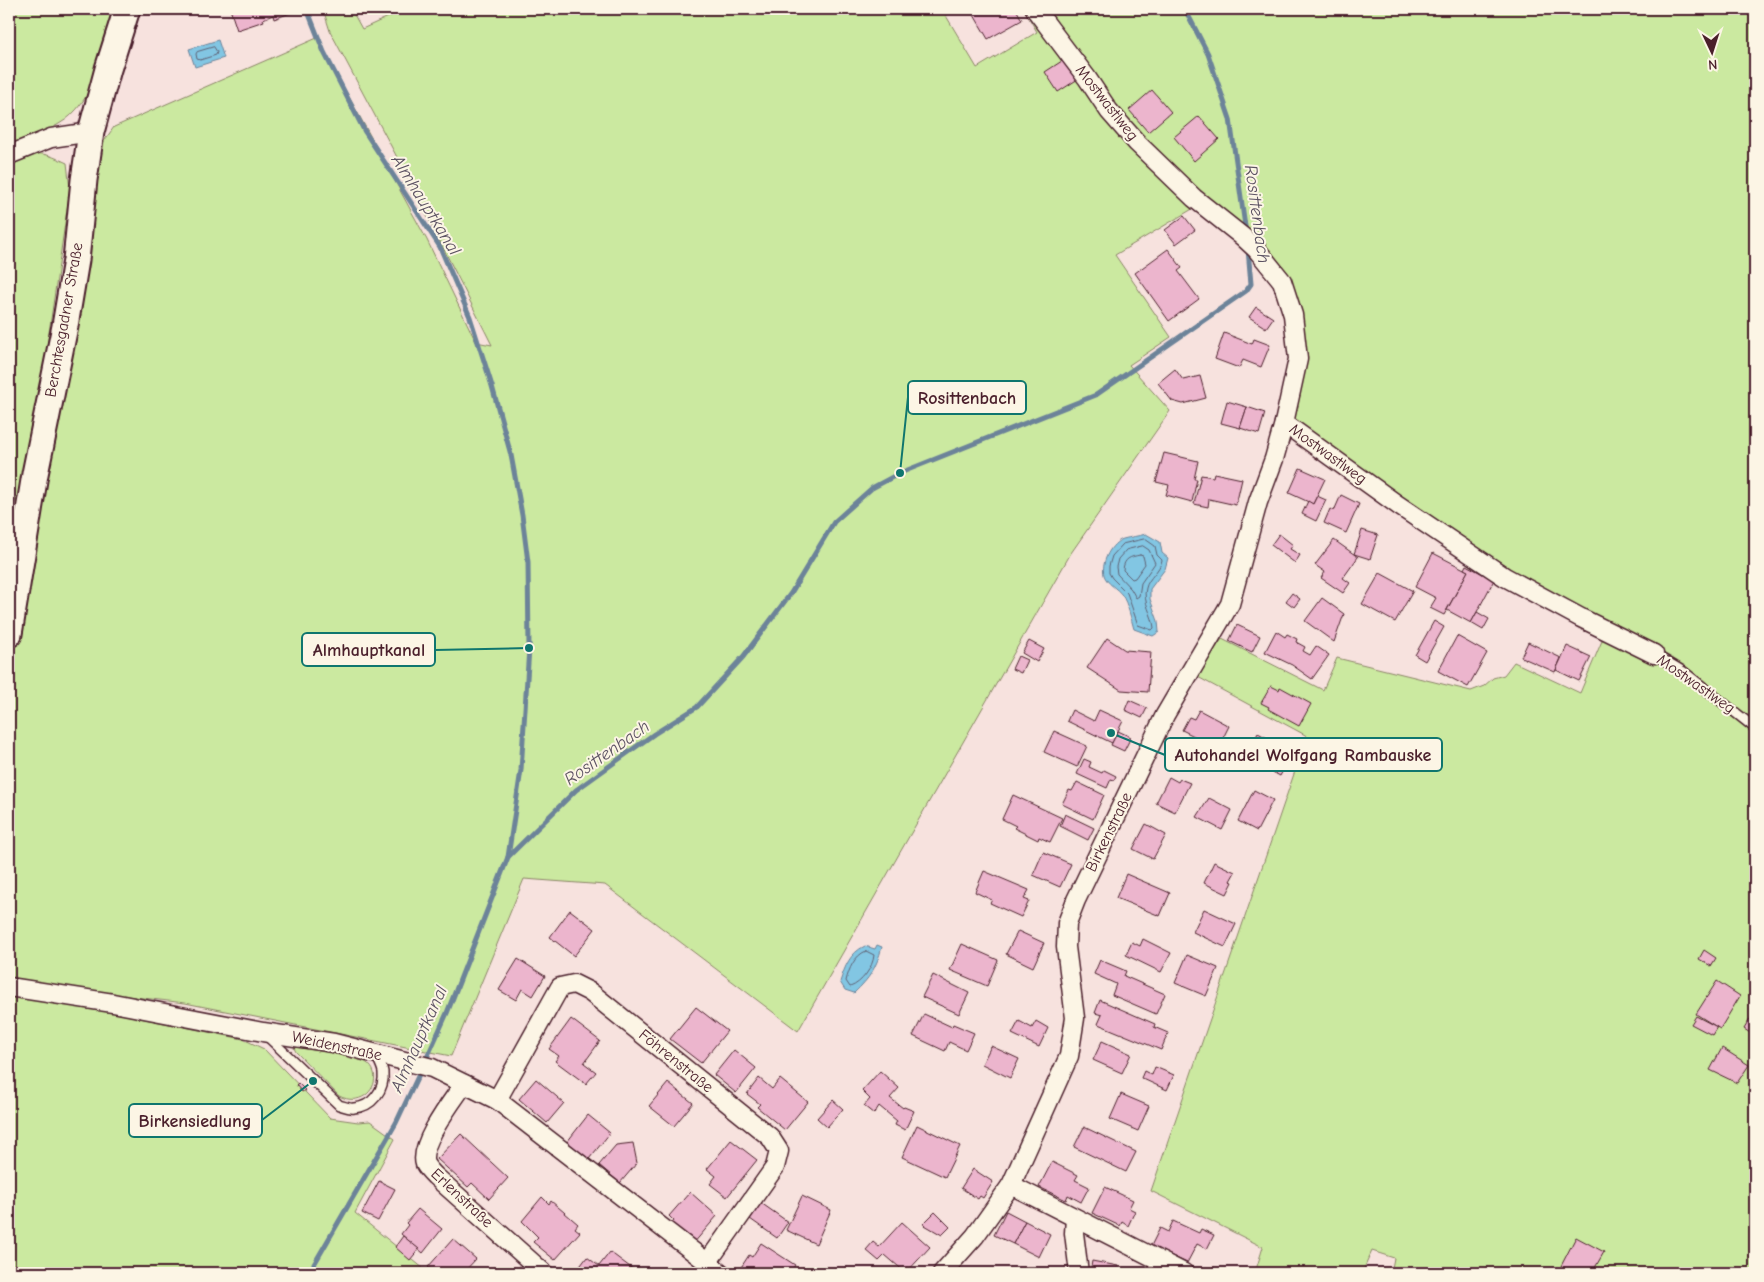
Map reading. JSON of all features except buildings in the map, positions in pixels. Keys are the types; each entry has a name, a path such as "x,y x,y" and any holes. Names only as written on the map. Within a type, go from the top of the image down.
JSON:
{"main road":[{"name":"Berchtesgadner Straße","path":"9,634 35,474 76,260 91,132 127,9"}],"street":[{"name":"Mostwastlweg","path":"1035,9 1087,78 1109,111 1137,143 1194,198 1257,250 1282,281 1293,315 1298,359 1284,423 1398,505 1505,577 1581,618 1654,654"},
{"path":"9,155 51,138 91,132"},
{"name":"Birkenstraße","path":"1011,1185 1069,1056 1075,1018 1066,947 1067,923 1076,900 1165,715 1230,604 1258,502 1274,459 1284,423"},
{"name":"Föhrenstraße","path":"497,1100 560,987 574,984 590,992 770,1137 780,1151 775,1166 707,1263"},
{"name":"Weidenstraße","path":"9,987 113,1003 263,1032 334,1043 432,1068 497,1100 721,1273"},
{"name":"Erlenstraße","path":"464,1084 428,1141 424,1154 425,1164 435,1176 544,1273"},
{"path":"942,1273 975,1236 1011,1185 1184,1273"},
{"path":"1075,1218 1074,1233 1079,1273"}],"lane":[{"name":"Mostwastlweg","path":"1654,654 1684,672 1755,728"},
{"path":"263,1032 338,1105 352,1109 365,1106 378,1095 382,1084 383,1071 376,1054"}],"green space":[{"path":"9,9 117,9 97,73 82,103 59,124 9,145"},
{"path":"323,9 351,9 362,29 406,9 942,9 977,68 1037,32 1024,9 1755,9 1755,1273 1391,1273 1394,1258 1372,1251 1362,1273 1255,1273 1263,1247 1151,1191 1307,736 1196,676 1222,639 1323,690 1337,658 1471,691 1484,686 1493,678 1504,675 1514,662 1580,693 1604,636 1299,438 1273,427 1290,371 1287,324 1273,278 1243,247 1194,208 1115,255 1171,337 1129,365 1170,411 1071,553 798,1031 605,885 524,879 451,1056 185,1003 9,982 9,164 38,154 50,156 67,163 70,189 46,353 36,402 58,406 102,144 114,127 317,38 427,240 476,342 492,345 408,178 330,31"},
{"path":"17,993 243,1039 264,1049 330,1118 358,1122 370,1121 395,1139 355,1213 429,1273 9,1273 9,995"},
{"path":"298,1047 345,1056 367,1063 375,1076 371,1090 358,1099 339,1096 296,1052 294,1048"}],"water":[{"path":"218,40 224,58 195,67 189,49"},
{"path":"1146,534 1160,542 1162,553 1168,558 1165,569 1150,589 1150,599 1158,621 1159,632 1153,636 1134,629 1124,599 1120,592 1107,581 1103,570 1108,554 1115,544 1123,539"},
{"path":"877,945 882,947 875,967 868,977 854,993 845,990 840,982 846,965 852,956 865,946 875,949"}],"waterway":[{"name":"Almhauptkanal","path":"307,9 324,52 365,132 440,247 470,317 511,455 528,562 529,648 521,770 508,857 447,1013 425,1062"},
{"name":"Rosittenbach","path":"1185,9 1208,54 1230,119 1246,233"},
{"name":"Rosittenbach","path":"508,857 576,790 654,734 697,707 743,657 791,593 834,522 872,488 900,473 1096,395 1246,291 1251,284 1248,249"},
{"name":"Almhauptkanal","path":"309,1273 396,1123 421,1070"}],"place":[{"name":"Rosittenbach","path":"900,473"},
{"name":"Almhauptkanal","path":"529,648"},
{"name":"Autohandel Wolfgang Rambauske","path":"1111,733"},
{"name":"Birkensiedlung","path":"313,1081"}]}
